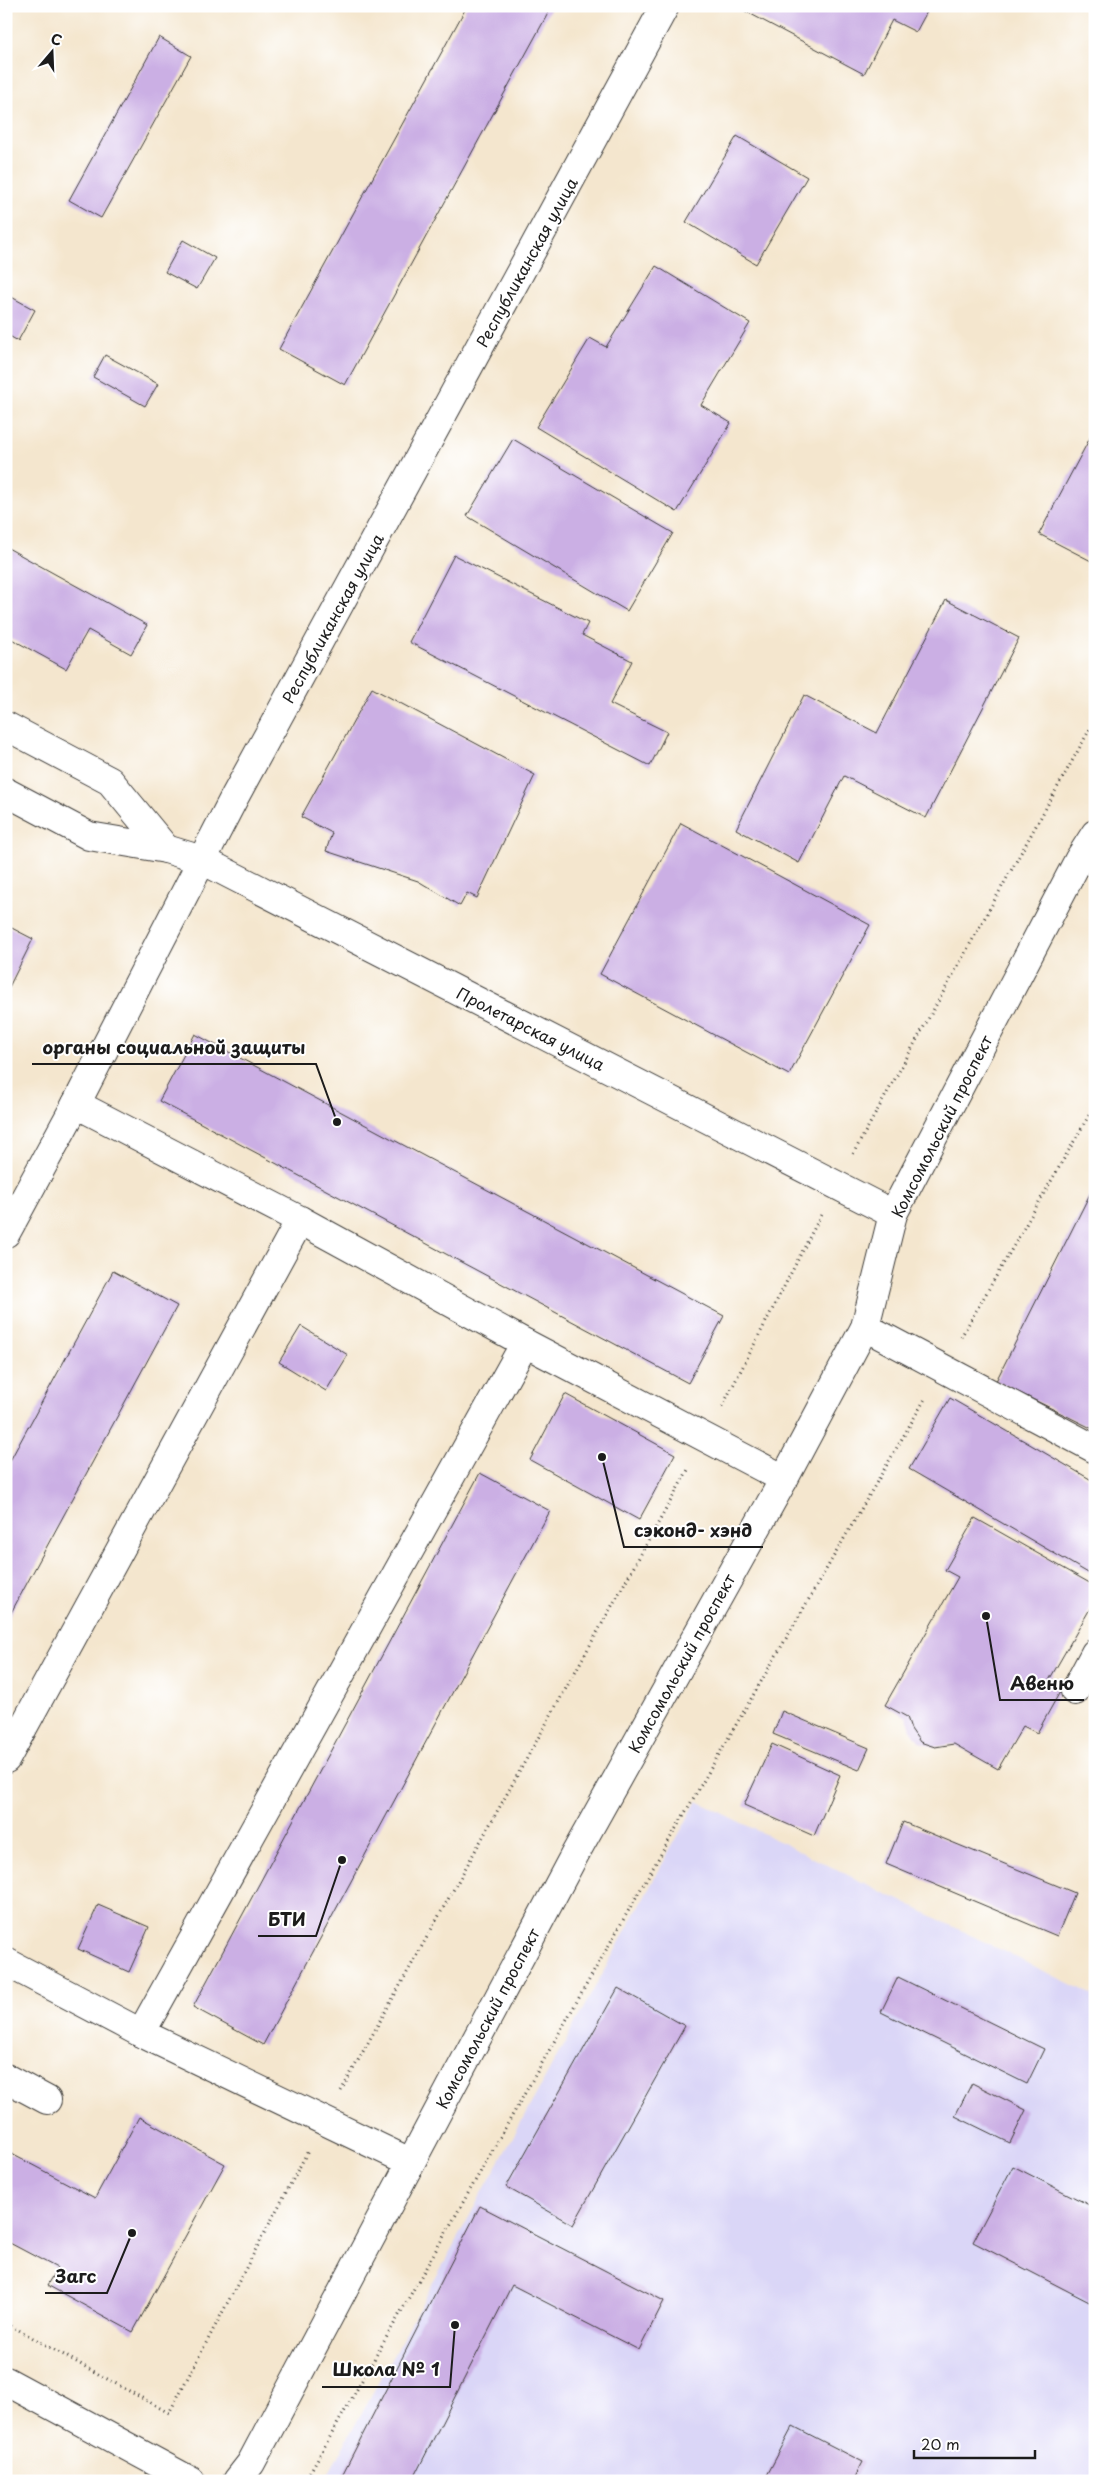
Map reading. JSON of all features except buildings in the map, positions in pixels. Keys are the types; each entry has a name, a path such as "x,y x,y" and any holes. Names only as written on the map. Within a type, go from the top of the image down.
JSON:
{"street":[{"name":"Республиканская улица","path":"6,1233 76,1104 202,860 665,6"},
{"path":"6,726 110,781 166,849"},
{"name":"Пролетарская улица","path":"6,792 89,836 166,849 202,860 893,1214"},
{"name":"Комсомольский проспект","path":"238,2481 251,2463 575,1854 784,1479 866,1327 893,1214 1087,863 1095,834"},
{"path":"76,1104 300,1220 525,1343 784,1479"},
{"path":"6,1759 300,1220"},
{"path":"866,1327 1095,1449"},
{"path":"141,2033 525,1343"},
{"path":"1075,1691 1095,1653"},
{"path":"6,1962 141,2033 410,2162"},
{"path":"6,2078 47,2100"},
{"path":"6,2382 191,2481"}],"path":[{"path":"6,2323 169,2413 324,2121 706,1438 836,1184 1095,720"},
{"path":"304,2481 644,1884 1095,1105"}],"shaded area":[{"path":"697,1801 1095,1996 1095,2481 331,2481 326,2478"}],"place":[{"name":"органы социальной защиты","path":"337,1122"},
{"name":"сэконд- хэнд","path":"602,1457"},
{"name":"Авеню","path":"986,1616"},
{"name":"БТИ","path":"342,1860"},
{"name":"Загс","path":"132,2233"},
{"name":"Школа № 1","path":"455,2325"}]}
